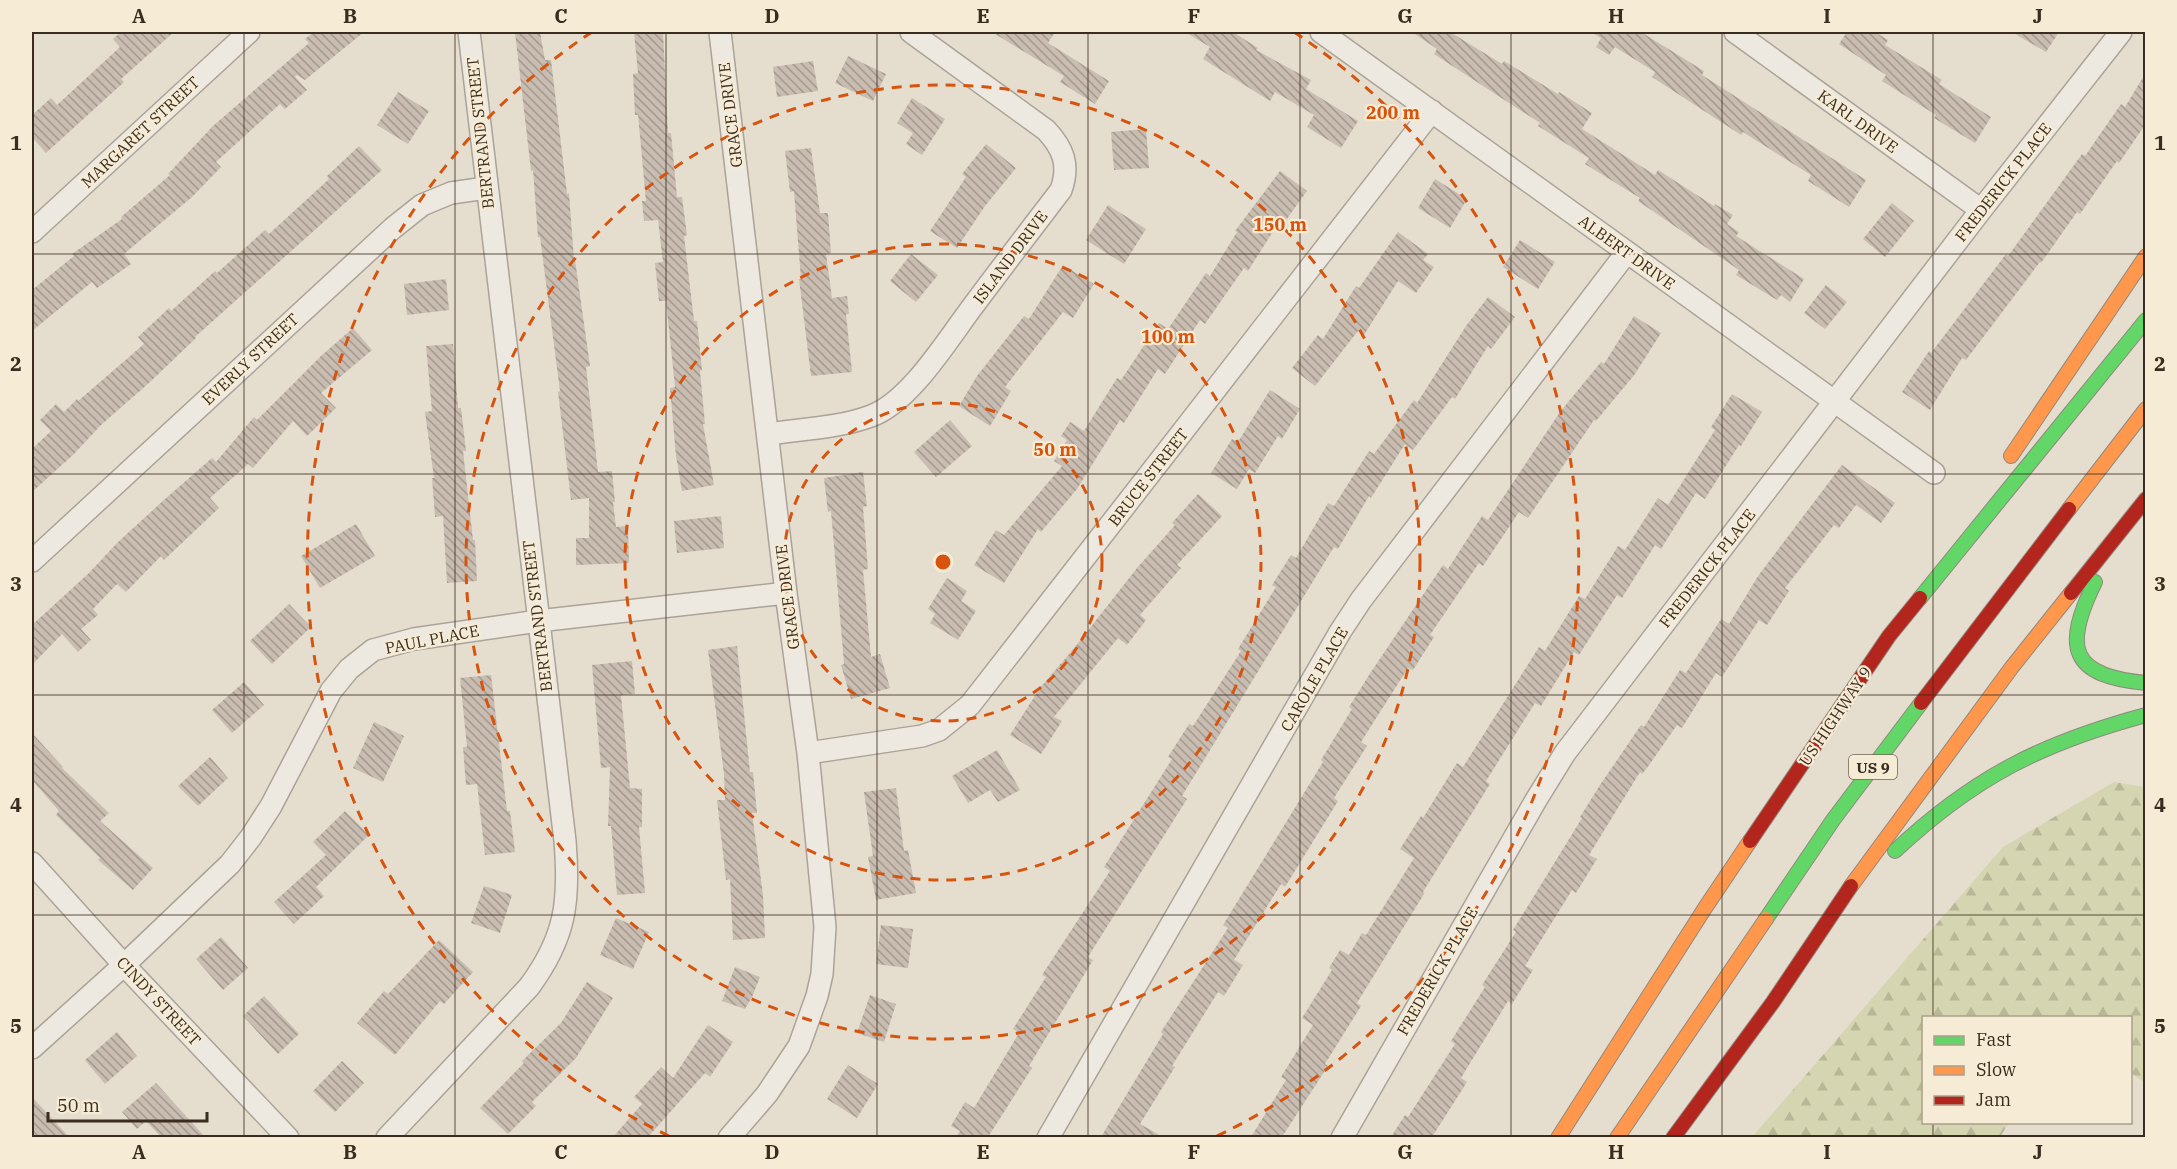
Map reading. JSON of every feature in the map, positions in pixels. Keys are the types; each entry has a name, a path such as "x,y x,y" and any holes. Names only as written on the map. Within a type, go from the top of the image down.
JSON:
{"highway":[{"path":"2001,470 2145,256"},
{"name":"US HIGHWAY 9","path":"1558,1137 1705,908 1889,636 2145,320"},
{"name":"US 9","path":"1617,1137 1833,820 2145,409"},
{"path":"2142,503 2086,599 2077,622 2075,640 2083,660 2101,676 2125,683 2145,683"},
{"path":"1673,1137 1703,1100 1773,1002 1854,881 2012,667 2142,503"},
{"path":"1889,636 1974,509"},
{"path":"1773,1002 1883,863 1908,837 1939,811 1979,782 2040,749 2094,730 2145,716"}],"street":[{"name":"MARGARET STREET","path":"32,232 249,32"},
{"name":"BERTRAND STREET","path":"387,1137 529,987 550,955 562,924 568,895 567,868 469,32"},
{"name":"GRACE DRIVE","path":"720,32 786,593 808,753 825,927 820,985 809,1021 794,1054 767,1094 729,1137"},
{"name":"ISLAND DRIVE","path":"768,434 872,416 892,405 912,385 1061,190 1065,178 1064,160 1059,144 1046,130 910,32"},
{"name":"ALBERT DRIVE","path":"1321,32 1934,473"},
{"name":"KARL DRIVE","path":"1735,32 1981,210"},
{"name":"FREDERICK PLACE","path":"1342,1137 1565,753 1981,210 2121,32"},
{"name":"BRUCE STREET","path":"808,753 921,736 939,730 970,705 1432,111"},
{"name":"EVERLY STREET","path":"32,561 393,228 422,205 451,194 486,188"},
{"name":"CAROLE PLACE","path":"1048,1137 1340,632 1361,600 1627,252"},
{"name":"PAUL PLACE","path":"32,1048 124,965 230,864 271,806 331,691 349,669 373,650 414,639 538,621 786,593"},
{"name":"CINDY STREET","path":"32,863 124,965 288,1137"}],"green space":[{"path":"2114,782 2145,787 2145,1083 2132,1074 2132,1016 1922,1016 1922,1124 2008,1124 2000,1137 1752,1137 2003,847"}],"building":[{"path":"121,32 174,32 121,79 124,82 46,153 32,137 32,115 51,98 57,105 120,47 113,39"},
{"path":"314,32 364,32 305,80 297,75 295,77 307,90 285,109 280,104 216,162 221,167 192,197 124,254 131,264 97,288 92,282 32,331 32,290 74,256 72,254 122,219 121,217 170,175 168,174 213,126 309,43 305,39"},
{"path":"515,32 540,32 545,60 551,60 567,194 569,193 574,260 590,366 586,367 598,472 612,471 616,527 628,526 629,563 576,565 576,538 589,538 589,498 571,500 558,392 560,391 540,237 538,237 533,170 531,171"},
{"path":"634,32 663,32 668,133 671,133 677,197 682,197 694,321 697,321 702,370 700,371 705,424 703,424 714,485 682,491 676,456 670,388 675,387 666,301 659,301 655,263 663,262 658,220 644,221 642,201 646,201 638,115 635,115 633,74 638,73"},
{"path":"992,32 1055,32 1048,43 1109,81 1095,104 1060,82 1064,76"},
{"path":"1185,32 1233,32 1258,48 1256,50 1311,80 1306,89 1358,121 1341,148 1307,127 1314,115 1275,92 1270,101 1203,59 1210,47"},
{"path":"1412,32 1450,32 1502,64 1504,61 1592,113 1582,129 1655,175 1658,170 1714,206 1715,204 1733,215 1727,224 1739,232 1736,236 1804,279 1790,302 1781,295 1777,300 1736,275 1739,270 1638,201 1640,198 1585,164 1589,158 1538,126 1540,123 1434,54 1437,49"},
{"path":"1591,32 1641,32 1704,71 1702,75 1866,180 1849,207 1808,181 1811,175 1743,132 1741,135 1652,77 1655,72 1615,47 1609,55 1596,47 1601,38"},
{"path":"1847,32 1875,32 1888,40 1885,45 1942,80 1939,84 1991,117 1975,143 1934,118 1936,115 1882,81 1886,75 1839,44"},
{"path":"2012,32 2059,32 2046,52"},
{"path":"848,56 886,74 873,101 835,83"},
{"path":"813,61 818,91 777,97 773,67"},
{"path":"2145,74 2145,125 2119,163 2117,161 2080,214 2077,212 1966,360 1962,358 1930,410 1902,392 1929,351 1931,353 2006,254 2008,256 2082,154 2085,156 2121,104 2125,107"},
{"path":"398,92 429,111 408,144 377,125"},
{"path":"912,98 945,119 922,155 906,144 913,133 897,123"},
{"path":"1146,129 1149,168 1114,170 1111,132"},
{"path":"986,144 1016,168 985,206 957,248 930,231 966,177 962,174"},
{"path":"359,146 382,170 195,337 32,492 32,449 51,431 40,420 56,404 64,412 77,399 78,401 144,344 138,337 169,308 171,311 265,230 269,234 329,179 327,176"},
{"path":"811,148 820,213 828,213 831,253 826,254 832,298 847,296 849,314 846,314 852,372 811,376 799,279 801,279 794,191 790,192 785,151"},
{"path":"1280,171 1307,191 1286,220 1282,217 1248,271 1244,268 1205,324 1200,320 1165,374 1158,369 1124,423 1120,420 1077,489 1041,532 1038,529 1004,583 974,565 996,530 1004,535 1062,466 1054,461 1067,440 1061,436 1070,422 1084,431 1117,378 1121,380 1159,323 1168,329 1206,273 1210,276 1237,232 1235,231"},
{"path":"1435,179 1467,199 1450,228 1418,208"},
{"path":"1892,203 1914,221 1885,257 1863,239"},
{"path":"1108,205 1146,229 1124,264 1086,240"},
{"path":"1398,232 1428,254 1423,260 1434,267 1416,293 1398,281 1364,335 1358,331 1315,386 1292,368 1318,335 1323,339 1356,286 1359,288"},
{"path":"1520,240 1555,262 1538,289 1503,267"},
{"path":"911,254 938,275 916,302 890,281"},
{"path":"1063,265 1094,284 1073,318 1063,312 1005,387 1011,391 990,426 959,406 977,376 1024,316 1029,319"},
{"path":"446,279 449,310 407,315 404,284"},
{"path":"1826,285 1847,302 1825,329 1804,313"},
{"path":"1488,297 1515,317 1491,349 1488,346 1455,399 1452,397 1413,450 1405,444 1371,498 1369,496 1338,549 1334,547 1182,796 1187,799 1088,957 1093,960 1029,1066 1032,1068 988,1137 956,1137 960,1131 951,1126 965,1102 974,1108 1019,1033 1013,1029 1046,977 1042,975 1110,871 1104,867 1172,759 1168,757 1189,724 1193,726 1241,651 1238,649 1276,587 1272,585 1291,555 1296,558 1328,503 1334,506 1369,451 1374,454 1414,400 1417,403 1466,326"},
{"path":"1634,316 1661,333 1635,374 1596,421 1594,420 1528,518 1519,512 1483,566 1479,563 1430,635 1434,637 1413,670 1408,668 1361,742 1367,746 1334,798 1338,801 1285,887 1281,884 1234,960 1243,965 1224,996 1218,992 1172,1066 1175,1067 1140,1124 1163,1137 1101,1137 1163,1034 1161,1032 1228,928 1223,925 1323,762 1321,760 1352,709 1349,707 1371,672 1443,565 1448,569 1482,516 1488,520 1560,412 1601,362 1604,364"},
{"path":"353,328 372,350 321,393 336,408 307,436 293,421 253,468 248,464 210,498 219,508 164,560 161,556 126,592 117,584 93,609 98,615 81,629 91,640 78,652 62,634 32,665 32,625 165,499 212,458 216,462 254,417 257,420 321,356"},
{"path":"453,344 458,408 461,408 466,451 463,451 473,540 475,540 477,581 447,583 443,516 435,517 432,478 434,478 425,412 432,411 426,346"},
{"path":"1270,390 1300,409 1282,439 1278,436 1255,473 1249,469 1237,489 1211,473 1232,439 1238,442"},
{"path":"1732,394 1762,412 1741,446 1739,445 1705,499 1696,493 1661,549 1655,545 1622,598 1617,595 1579,655 1574,652 1541,706 1535,703 1486,781 1490,784 1357,1003 1361,1006 1325,1064 1328,1066 1282,1137 1251,1137 1286,1080 1281,1077 1313,1025 1302,1018 1332,970 1329,968 1340,950 1349,955 1362,933 1366,935 1414,858 1400,849 1421,816 1423,818 1457,763 1463,767 1539,647 1545,651 1579,596 1585,599 1618,546 1625,550 1658,498 1668,505 1715,430 1711,427"},
{"path":"950,420 972,446 936,477 914,452"},
{"path":"1842,465 1895,503 1881,523 1856,505 1839,528 1834,525 1785,588 1789,591 1767,625 1759,620 1722,677 1716,673 1682,728 1677,725 1647,768 1642,774 1640,772 1589,855 1597,859 1576,893 1572,890 1525,966 1533,970 1512,1004 1508,1001 1461,1078 1467,1082 1432,1137 1391,1137 1405,1115 1408,1117 1455,1044 1451,1041 1485,987 1482,985 1516,932 1513,930 1600,785 1641,725 1644,727 1680,670 1686,673 1721,619 1729,624 1758,576"},
{"path":"863,472 867,506 863,507 868,569 863,570 871,657 880,654 890,688 851,699 841,665 844,664 831,511 828,512 824,478"},
{"path":"1198,494 1222,516 1177,565 1181,568 1140,615 1146,620 1127,645 1118,638 1054,717 1062,721 1041,754 1010,735 1040,688 1137,568 1175,525 1172,523"},
{"path":"721,516 724,548 677,553 674,521"},
{"path":"356,524 375,556 320,588 301,556"},
{"path":"947,578 967,591 961,601 976,611 958,640 930,623 935,614 928,609"},
{"path":"289,604 311,627 272,664 250,641"},
{"path":"737,646 750,772 753,772 757,813 752,813 763,895 765,938 733,940 730,879 726,880 717,800 725,800 724,774 708,650"},
{"path":"632,661 635,694 621,695 630,788 642,789 642,827 639,827 645,893 617,895 611,826 608,826 610,767 601,768 592,665"},
{"path":"491,675 507,811 510,811 515,852 485,855 477,784 466,785 463,747 467,747 460,678"},
{"path":"244,682 264,705 232,733 212,710"},
{"path":"374,722 404,736 383,782 353,768"},
{"path":"32,733 62,768 109,813 100,821 153,868 133,890 98,860 100,858 56,815 59,811 32,780"},
{"path":"997,750 1020,790 998,802 990,790 968,803 952,776"},
{"path":"210,757 228,778 198,806 178,786"},
{"path":"896,788 904,851 908,850 916,893 876,900 868,857 873,856 864,792"},
{"path":"345,811 369,835 316,887 324,896 294,924 274,902 326,855 313,842"},
{"path":"484,886 512,895 500,933 471,923"},
{"path":"616,918 649,932 633,969 600,955"},
{"path":"881,925 913,929 908,968 876,964"},
{"path":"221,937 248,968 223,990 196,959"},
{"path":"439,940 473,972 444,1004 440,1001 395,1055 357,1023 384,991 388,994"},
{"path":"735,967 760,977 745,1009 722,1001"},
{"path":"587,982 613,998 576,1058 532,1102 536,1106 508,1134 480,1108 524,1063 522,1061 561,1023"},
{"path":"870,995 896,1004 884,1042 857,1033"},
{"path":"264,996 299,1034 278,1054 243,1016"},
{"path":"708,1025 733,1042 710,1077 705,1073 648,1137 613,1137 642,1104 634,1097 661,1067 673,1078"},
{"path":"117,1032 137,1056 105,1084 85,1060"},
{"path":"342,1061 364,1083 335,1112 313,1091"},
{"path":"848,1065 878,1084 857,1118 827,1099"},
{"path":"156,1083 205,1137 161,1137 146,1121 137,1129 122,1112"},
{"path":"32,1097 69,1137 32,1137"}],"traffic: fast":[{"path":"1920,598 2146,320"},
{"path":"2095,582 2079,624 2077,641 2080,654 2088,665 2101,673 2146,683"},
{"path":"1766,919 1833,820 1921,703"},
{"path":"1895,851 1953,802 2011,766 2074,738 2146,715"}],"traffic: slow":[{"path":"2011,456 2146,256"},
{"path":"2069,509 2146,409"},
{"path":"1851,886 2012,667 2071,593"},
{"path":"1558,1138 1750,841"},
{"path":"1617,1138 1766,919"}],"traffic: jam":[{"path":"2071,593 2146,499"},
{"path":"1921,703 2069,509"},
{"path":"1750,841 1889,636 1920,598"},
{"path":"1673,1138 1773,1002 1851,886"}]}
